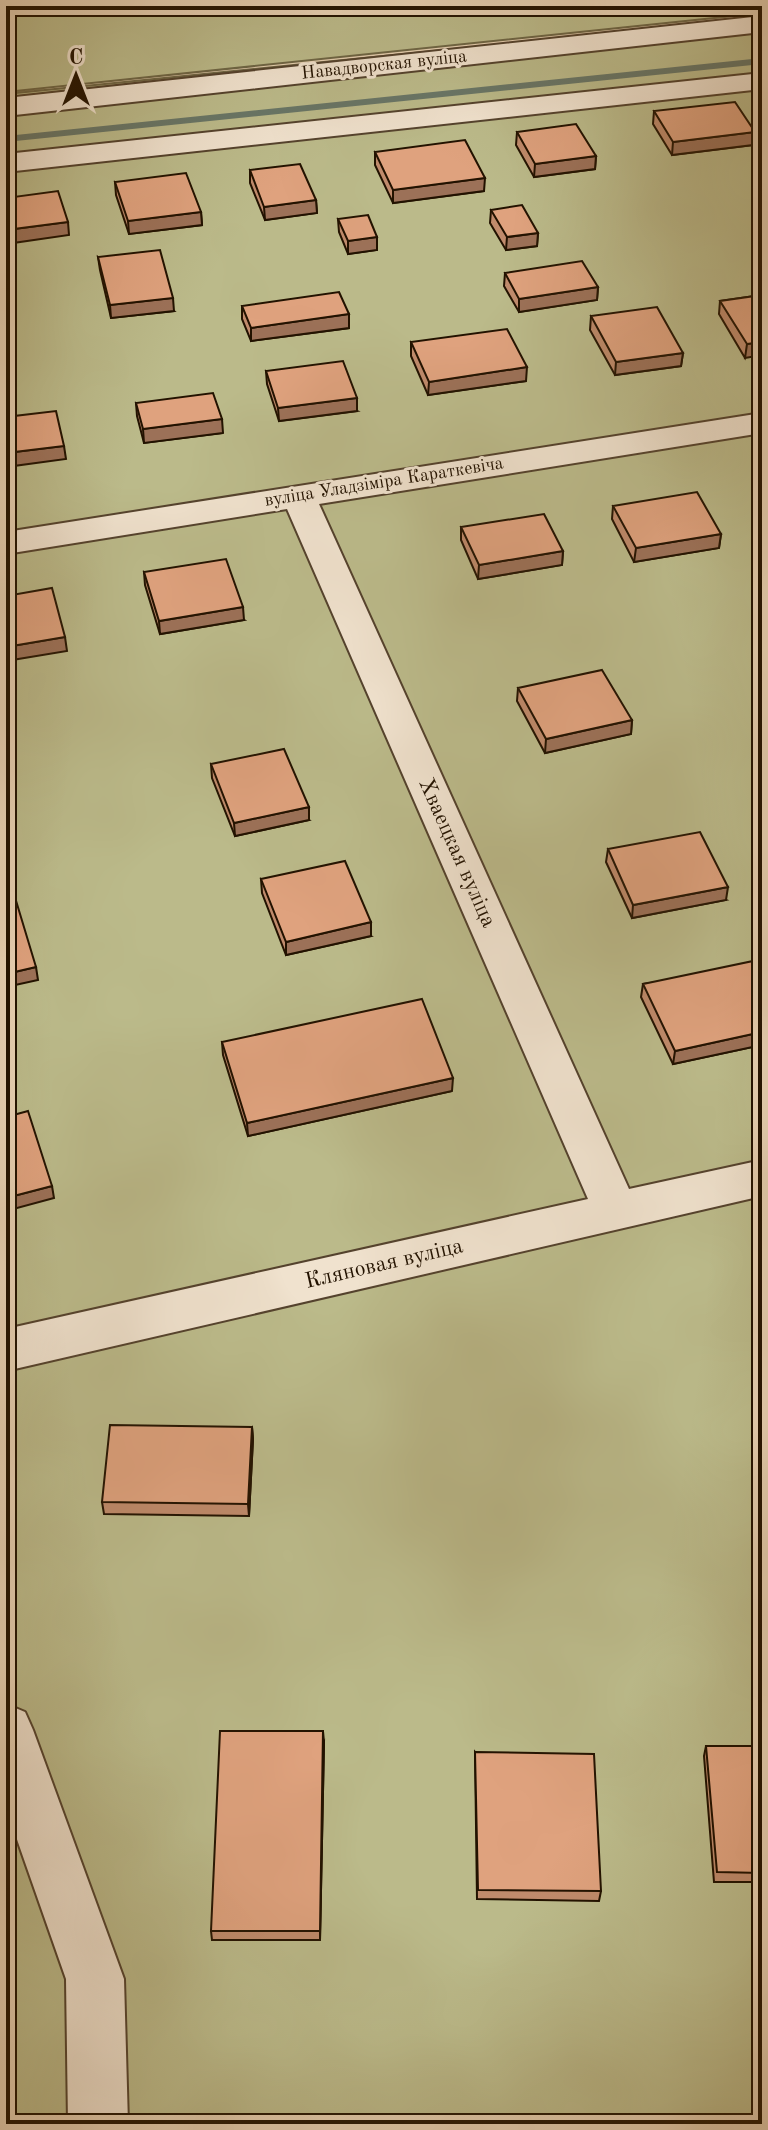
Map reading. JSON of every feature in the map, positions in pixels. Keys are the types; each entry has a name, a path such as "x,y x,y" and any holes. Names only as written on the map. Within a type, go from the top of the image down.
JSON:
{"street":[{"name":"Навадворская вуліца","path":"6,107 762,24"},
{"path":"6,163 762,81"},
{"name":"вуліца Уладзіміра Караткевіча","path":"6,543 762,423"},
{"name":"Хваецкая вуліца","path":"298,495 616,1211"},
{"name":"Кляновая вуліца","path":"6,1350 762,1178"},
{"path":"6,1730 95,1979 98,2124"}],"shaded area":[{"path":"6,6 762,6 762,13 6,92"},
{"path":"762,18 762,2124 6,2124 6,94"}],"building":[{"path":"735,102 755,132 673,142 654,111"},
{"path":"576,124 596,156 535,164 517,132"},
{"path":"465,140 485,178 393,190 375,152"},
{"path":"300,164 316,200 264,207 250,170"},
{"path":"186,173 201,212 128,221 115,182"},
{"path":"58,191 68,222 6,230 6,198"},
{"path":"522,205 538,233 507,237 491,210"},
{"path":"368,215 377,237 348,241 338,219"},
{"path":"160,250 173,298 110,305 98,257"},
{"path":"582,261 598,287 519,299 505,273"},
{"path":"339,292 349,314 251,328 242,306"},
{"path":"762,295 762,342 747,344 720,301"},
{"path":"657,307 683,353 616,362 591,316"},
{"path":"507,329 527,367 429,382 411,342"},
{"path":"343,361 357,398 278,408 266,371"},
{"path":"213,393 222,419 143,429 136,403"},
{"path":"56,411 64,446 6,453 6,417"},
{"path":"697,492 721,534 636,548 613,506"},
{"path":"544,514 563,551 479,565 461,527"},
{"path":"226,559 243,607 159,621 144,572"},
{"path":"52,588 65,637 6,647 6,596"},
{"path":"602,670 632,720 546,739 518,688"},
{"path":"284,749 309,807 234,823 211,764"},
{"path":"700,832 728,887 633,905 608,849"},
{"path":"345,861 371,922 286,942 261,879"},
{"path":"14,894 36,967 6,974 6,896"},
{"path":"758,960 762,968 762,1032 675,1051 643,984"},
{"path":"422,999 453,1078 247,1123 222,1042"},
{"path":"28,1111 52,1186 6,1198 6,1117"},
{"path":"110,1425 252,1427 248,1504 102,1502"},
{"path":"220,1731 323,1731 320,1931 211,1931"},
{"path":"706,1746 762,1746 762,1873 717,1872"},
{"path":"475,1752 594,1754 601,1891 478,1890"}],"waterway":[{"path":"6,139 762,61"}]}
